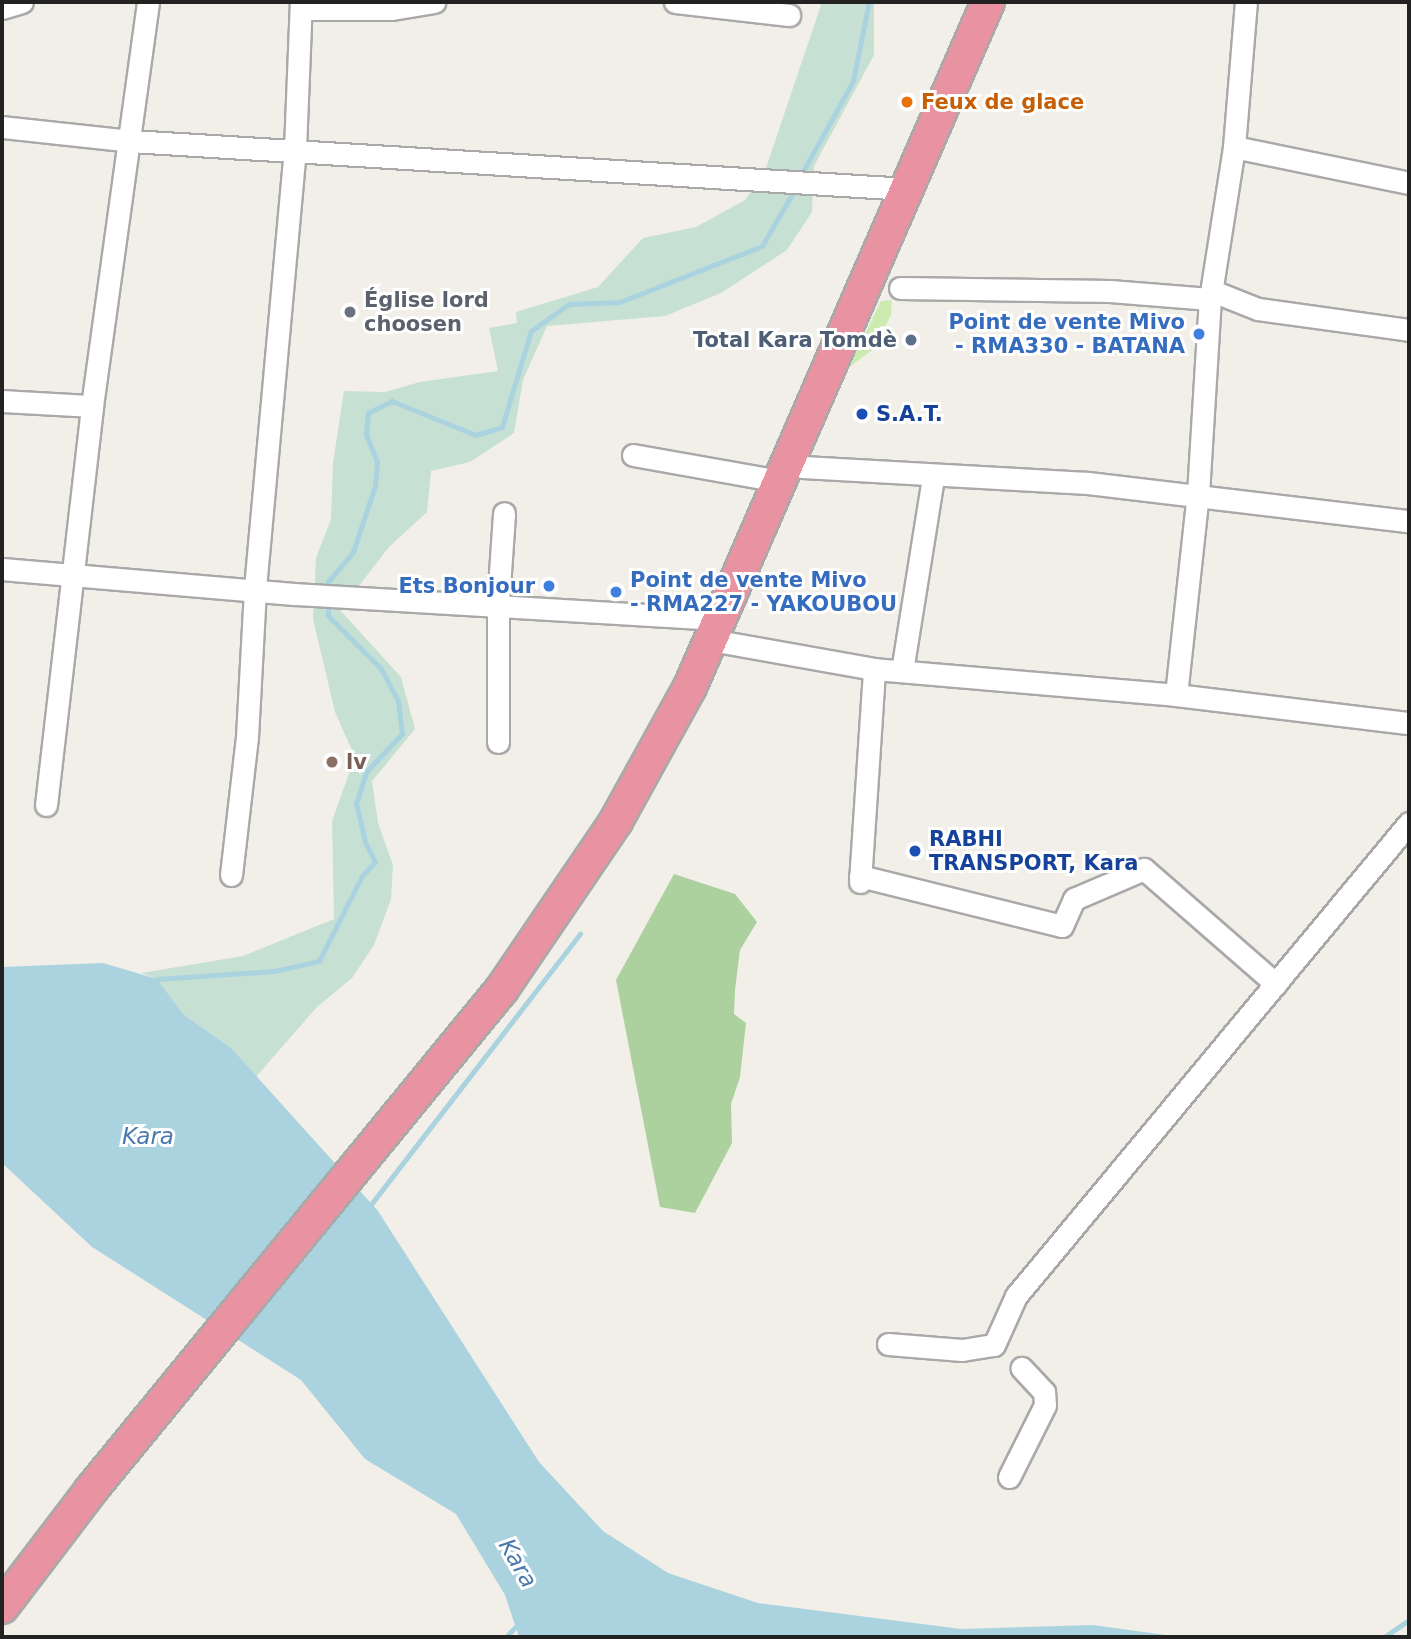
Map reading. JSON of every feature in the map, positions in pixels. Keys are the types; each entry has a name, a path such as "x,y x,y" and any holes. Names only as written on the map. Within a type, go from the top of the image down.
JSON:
{"highway":[{"path":"2,1607 391,1122 502,989 559,911 660,748 715,630 988,2"}],"street":[{"path":"2,8 22,2"},
{"path":"46,805 92,406 131,141 148,2"},
{"path":"231,875 247,737 255,588 295,149 301,6 392,9 435,2"},
{"path":"676,2 765,7 789,15"},
{"path":"1176,695 1198,494 1213,295 1234,147 1246,2"},
{"path":"2,127 131,141 772,178 906,189"},
{"path":"1234,147 1409,183"},
{"path":"901,288 1213,295 1258,310 1409,330"},
{"path":"2,401 92,406"},
{"path":"633,455 782,473 1088,483 1409,521"},
{"path":"902,671 933,477"},
{"path":"498,742 498,602 504,513"},
{"path":"2,569 74,572 295,594 498,602 715,630 874,669 1176,695 1409,723"},
{"path":"874,669 860,879 1062,926 1074,899 1144,869 1276,984"},
{"path":"888,1344 962,1350 994,1345 1016,1296 1409,823"},
{"path":"1009,1477 1045,1405 1044,1392 1022,1368"}],"green space":[{"path":"822,2 874,2 874,55 814,166 812,212 787,250 721,293 665,316 547,326 523,380 514,433 470,462 431,471 427,512 389,547 340,610 401,677 415,729 372,781 378,823 393,865 391,899 374,945 352,978 317,1007 255,1078 231,1048 183,1014 157,979 141,973 243,956 334,919 332,821 355,757 335,712 313,619 316,558 331,519 333,463 344,391 385,392 420,382 498,371 489,328 517,323 516,312 598,287 643,238 696,227 745,200 765,171"},
{"path":"892,300 891,315 874,349 849,367 881,301"},
{"path":"674,874 735,894 757,922 740,950 735,990 734,1014 746,1023 740,1077 731,1104 732,1143 695,1213 660,1207 616,980"}],"water":[{"name":"Kara","path":"103,963 157,979 183,1014 231,1048 378,1211 539,1462 603,1531 668,1573 758,1603 961,1629 1093,1625 1180,1637 519,1637 505,1595 456,1514 365,1459 301,1380 92,1247 2,1163 2,967"}],"waterway":[{"path":"800,177 853,81 869,2"},
{"path":"328,591 328,582 353,552 375,486 377,462 366,435 368,413 392,401 476,435 502,427 531,331 569,304 620,302 762,246 795,189"},
{"path":"157,979 275,971 319,961 362,876 375,862 365,842 356,804 367,771 402,734 398,701 381,669 328,616 328,603"},
{"path":"369,1207 580,934"},
{"path":"1384,1637 1409,1620"},
{"path":"506,1637 517,1625"}],"place":[{"name":"Feux de glace","path":"907,102"},
{"name":"Église lord choosen","path":"350,312"},
{"name":"Point de vente Mivo - RMA330 - BATANA","path":"1199,334"},
{"name":"Total Kara Tomdè","path":"911,340"},
{"name":"S.A.T.","path":"862,414"},
{"name":"Ets Bonjour","path":"549,586"},
{"name":"Point de vente Mivo - RMA227 - YAKOUBOU","path":"616,592"},
{"name":"lv","path":"332,762"},
{"name":"RABHI TRANSPORT, Kara","path":"915,851"}]}
